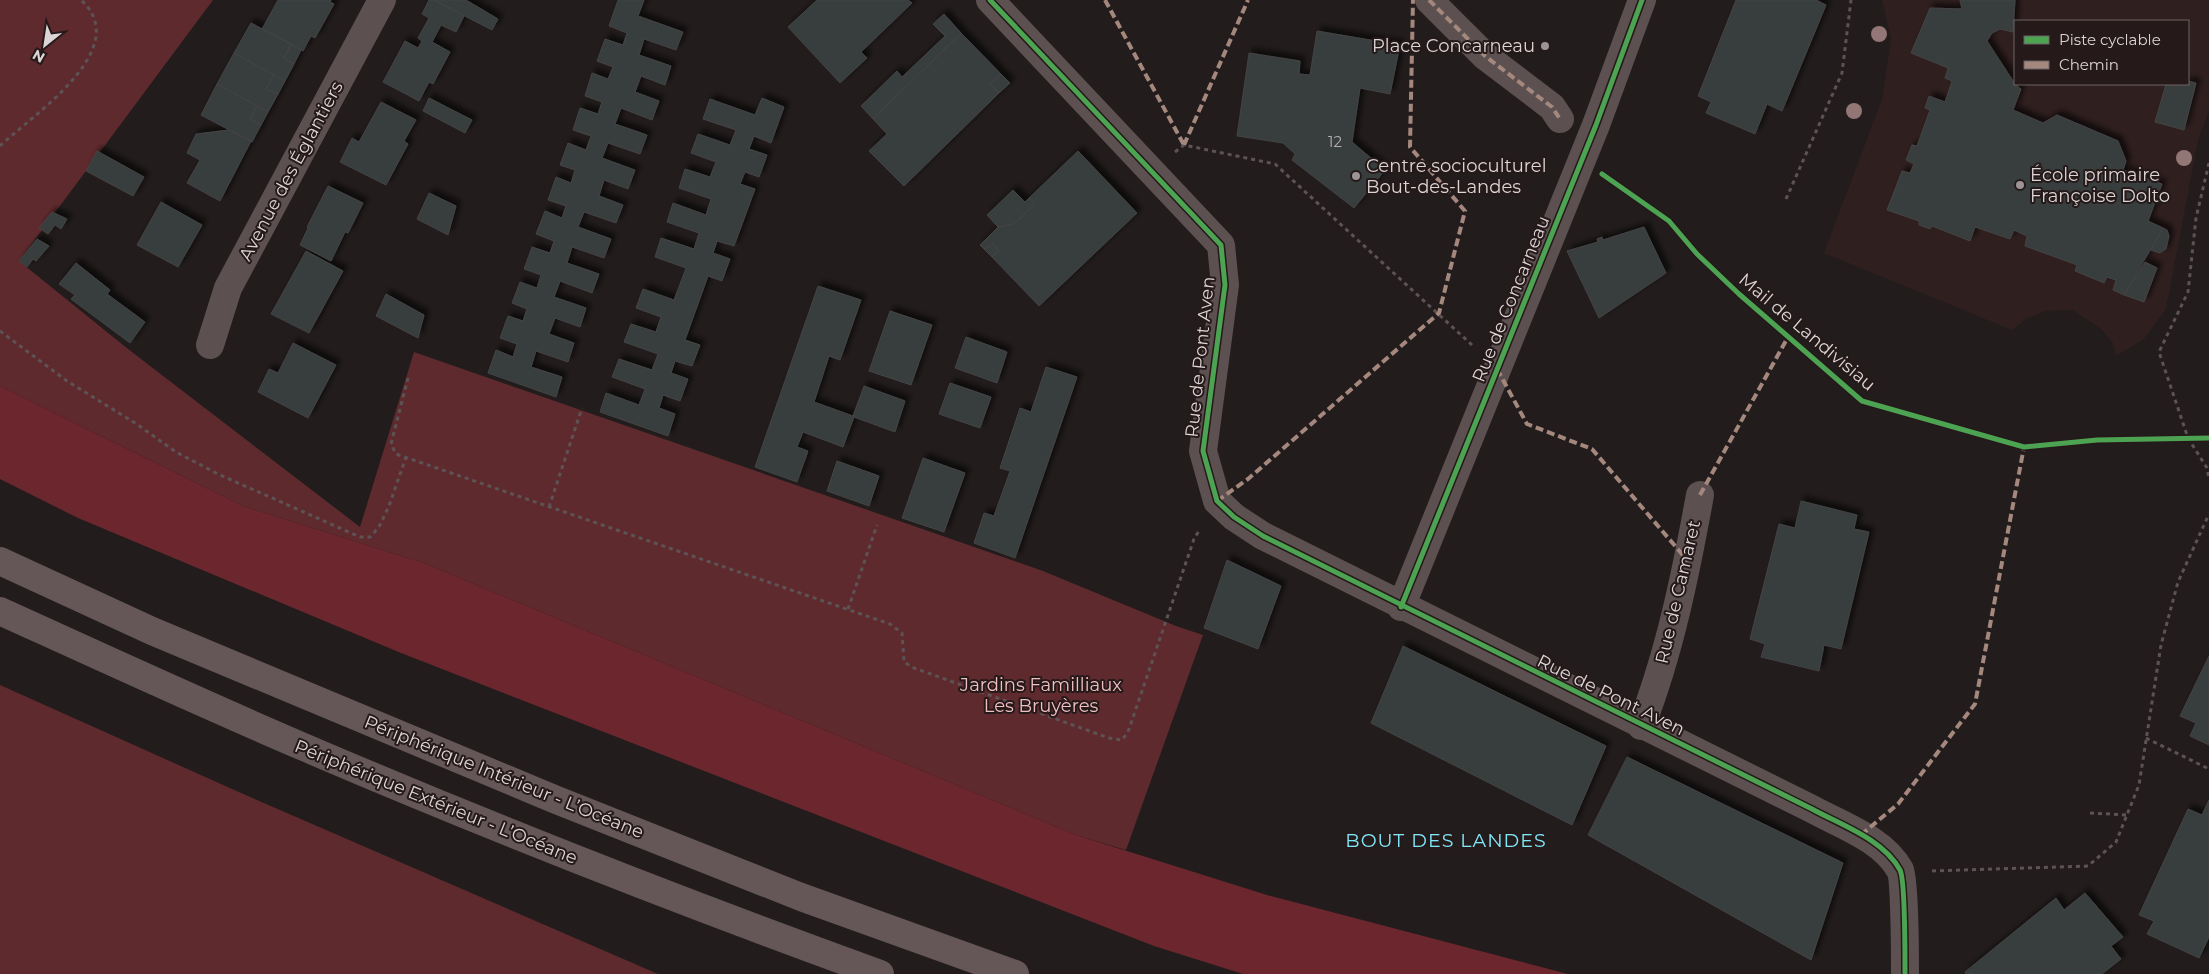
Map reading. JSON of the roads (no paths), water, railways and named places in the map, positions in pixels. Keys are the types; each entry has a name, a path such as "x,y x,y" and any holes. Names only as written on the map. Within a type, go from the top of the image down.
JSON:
{"highway":[{"name":"Périphérique Intérieur - L’Océane","path":"0,561 152,631 563,803 801,897 1015,974"},
{"name":"Périphérique Extérieur - L’Océane","path":"0,611 306,748 447,807 630,881 880,974"}],"street":[{"name":"Avenue des Églantiers","path":"210,346 228,288 382,0"},
{"name":"Rue de Pont Aven","path":"990,0 1221,245 1225,285 1203,451 1217,501 1234,517 1263,536 1861,835 1888,853 1901,872 1906,974"},
{"path":"1429,0 1485,56 1552,107 1560,119"},
{"name":"Rue de Concarneau","path":"1401,606 1596,125 1642,0"},
{"name":"Rue de Camaret","path":"1641,726 1655,689 1688,561 1700,494"}],"place":[{"name":"Place Concarneau","path":"1545,46"},
{"name":"Centre socioculturel Bout-des-Landes","path":"1356,176"},
{"name":"École primaire Françoise Dolto","path":"2020,185"}],"district":[{"name":"BOUT DES LANDES","path":"1446,840"}],"park label":[{"name":"Jardins Familliaux Les Bruyères","path":"1041,695"}]}
